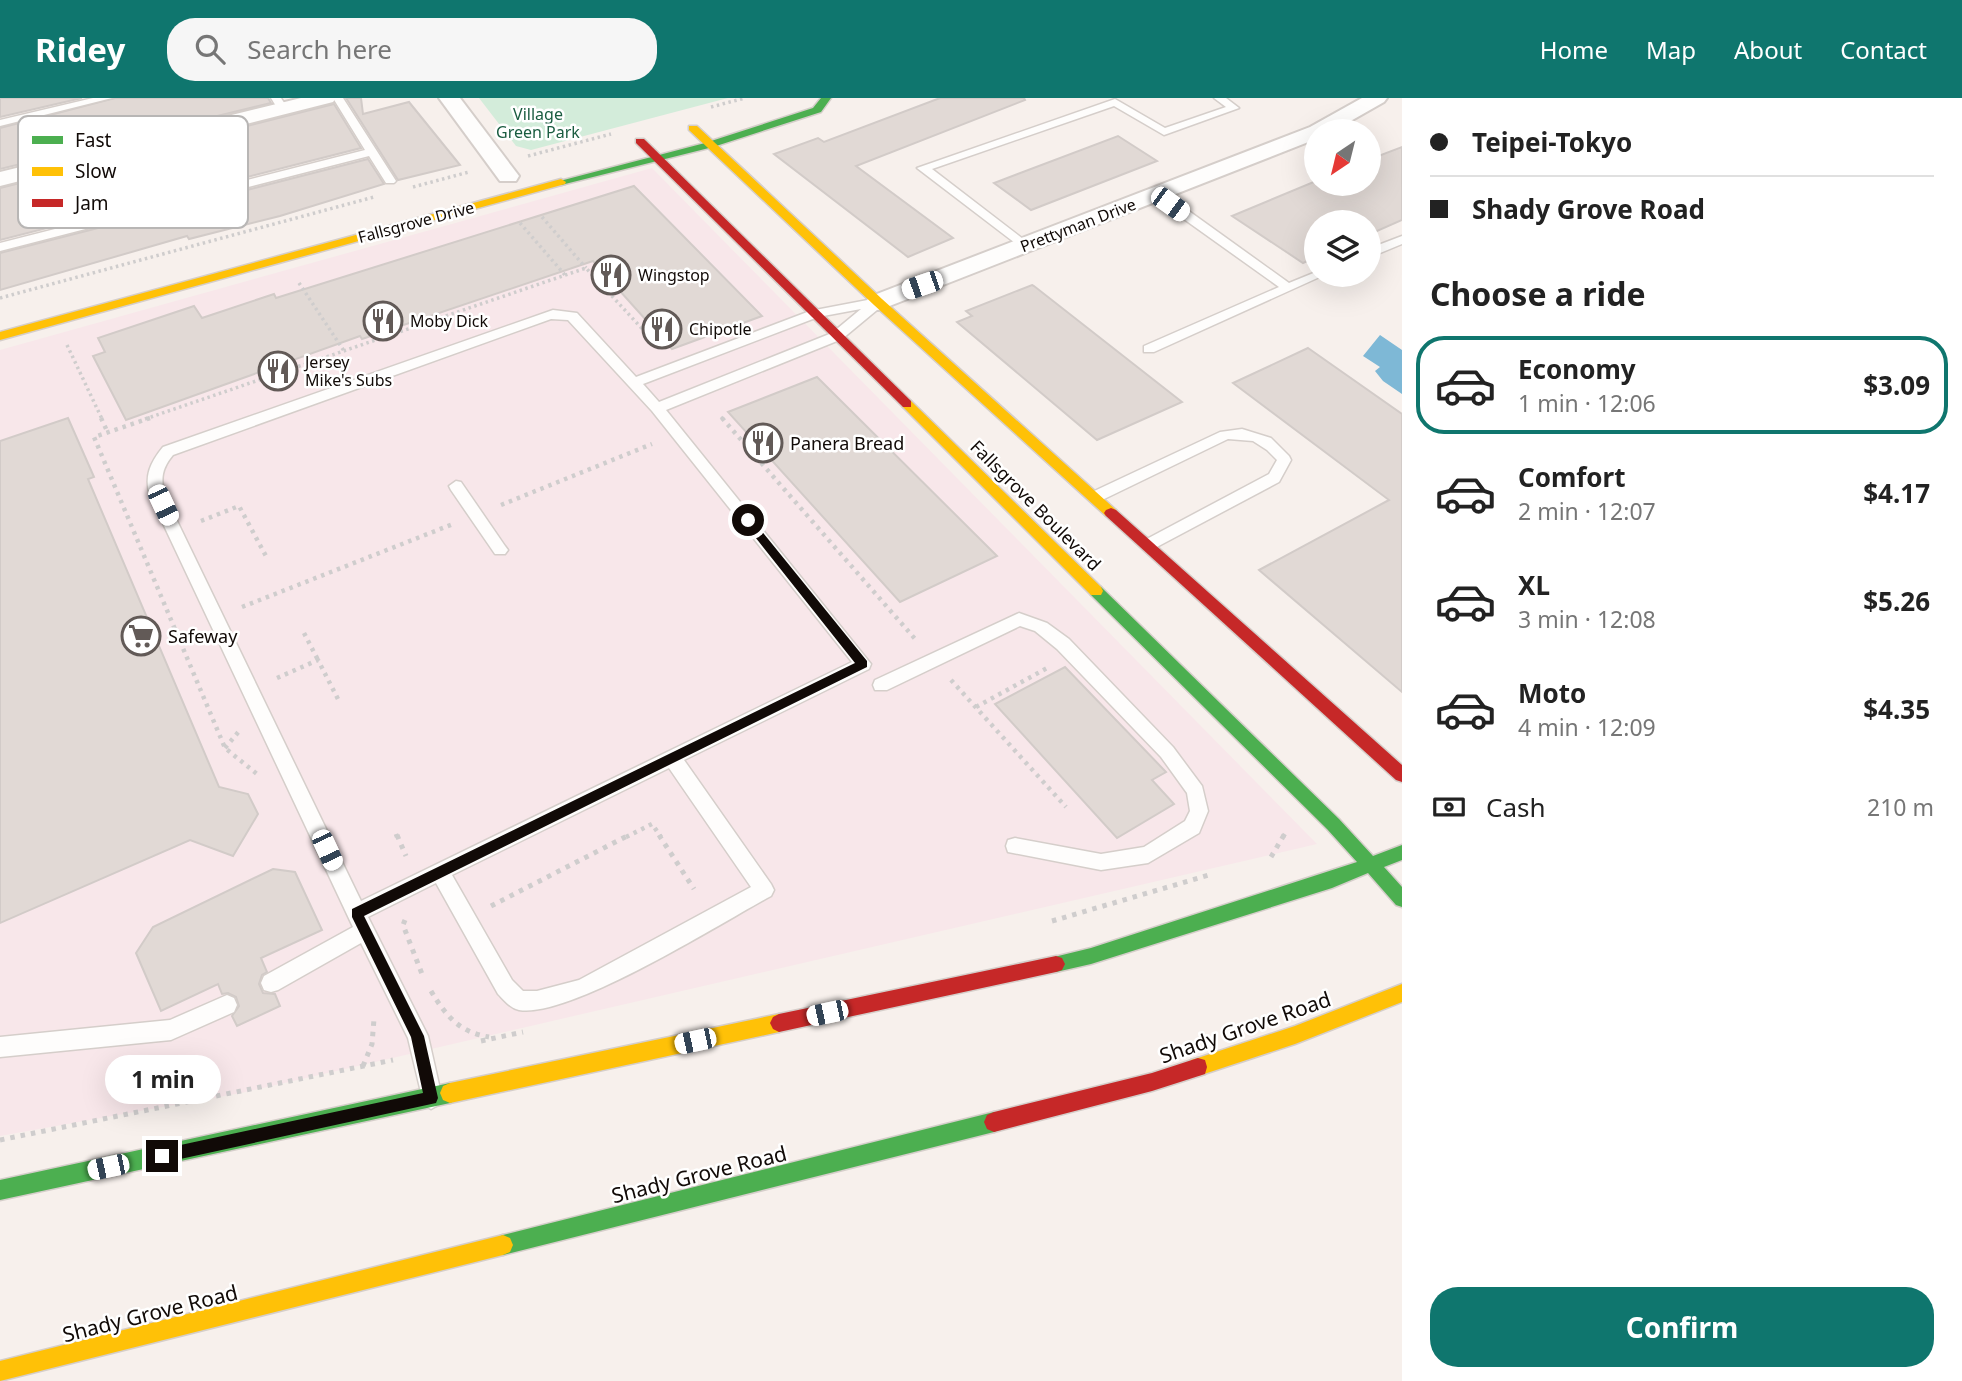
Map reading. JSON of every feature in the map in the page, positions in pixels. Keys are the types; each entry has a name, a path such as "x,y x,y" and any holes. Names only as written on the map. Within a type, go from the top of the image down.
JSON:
{"street":[{"path":"232,116 280,103 326,98"},
{"path":"449,98 509,176"},
{"name":"Fallsgrove Drive","path":"0,336 656,157 709,145 817,110 826,98"},
{"name":"Prettyman Drive","path":"1340,119 1377,98"},
{"path":"718,121 686,129 709,145 878,302 1402,775"},
{"name":"Prettyman Drive","path":"878,302 1304,137"},
{"name":"Fallsgrove Boulevard","path":"641,141 1372,865 1402,899"},
{"path":"0,179 18,174"},
{"path":"0,1191 1091,956 1332,880 1402,852"},
{"name":"Shady Grove Road","path":"0,1372 1152,1082 1295,1035 1402,993"}],"lane":[{"path":"30,116 107,98"},
{"path":"338,98 390,181"},
{"path":"1023,245 923,169 1115,102 1164,132 1234,108 1219,98"},
{"path":"0,123 18,119"},
{"path":"248,183 371,152"},
{"path":"1157,194 1287,287"},
{"path":"0,247 74,228"},
{"path":"1381,249 1402,240"},
{"path":"1149,349 1304,280"},
{"path":"635,382 815,314 878,302"},
{"path":"657,408 837,336 878,302"},
{"path":"271,983 361,922 440,872 863,664 657,408 572,316 554,314 168,451 157,463 152,475 156,490 361,922 418,1036 431,1098"},
{"path":"1095,497 1236,432 1253,435 1278,450 1284,460 1274,478 1148,545"},
{"path":"456,486 500,550"},
{"path":"881,685 1019,619 1041,627 1073,654 1185,774 1196,791 1199,811 1192,827 1148,855 1101,862 1015,846"},
{"path":"440,872 505,987 518,1000 537,1001 583,988 764,890 672,758"},
{"path":"0,1047 171,1030 227,1005"}],"path":[{"path":"513,215 565,275"},
{"path":"542,216 667,356"},
{"path":"265,780 225,748 94,438 586,268"},
{"path":"300,285 344,351"},
{"path":"65,339 108,433"},
{"path":"720,417 923,648"},
{"path":"494,508 663,440"},
{"path":"201,521 239,506 267,558"},
{"path":"242,607 453,523"},
{"path":"177,634 190,629"},
{"path":"304,633 339,701"},
{"path":"976,707 1073,654"},
{"path":"277,678 318,660"},
{"path":"946,674 1066,807"},
{"path":"225,748 243,726"},
{"path":"482,911 652,824 694,889"},
{"path":"1269,859 1286,832 1298,834"},
{"path":"396,834 408,860"},
{"path":"1048,922 1217,873"},
{"path":"408,913 403,925 426,982 443,1012 468,1034 494,1038"},
{"path":"363,1066 372,1044 375,1026 373,1015"},
{"path":"472,1044 534,1030"},
{"path":"0,1140 372,1063"}],"shaded area":[{"path":"652,168 1317,844 241,1093 0,1136 0,350"}],"green space":[{"name":"Village Green Park","path":"479,98 728,98 531,150 516,146"}],"water":[{"path":"1380,335 1402,350 1402,394 1383,381 1375,371 1380,367 1363,356"}],"building":[{"path":"0,98 82,98 0,117"},
{"path":"115,98 268,98 271,103 218,116 46,116"},
{"path":"346,98 361,98 363,114 409,102 460,165 398,180"},
{"path":"940,98 1025,100 856,166 953,238 908,257 774,154 818,138 824,142"},
{"path":"334,104 361,148 248,177 248,126"},
{"path":"18,123 18,165 0,169 0,128"},
{"path":"1118,136 1157,161 1031,210 994,183"},
{"path":"1402,147 1402,220 1381,229 1381,210 1304,210 1303,263 1232,216 1304,186 1304,196 1381,196 1381,155"},
{"path":"368,159 384,184 248,224 248,190"},
{"path":"18,183 18,228 47,228 0,240 0,188"},
{"path":"634,186 762,316 672,349 593,261 362,339 360,336 126,420 93,356 105,352 98,338 194,306 202,318 274,294 276,298"},
{"path":"98,228 233,228 189,239 187,236 0,290 0,253"},
{"path":"1032,285 1182,402 1097,440 957,322 972,316 966,311"},
{"path":"1308,348 1402,414 1402,692 1259,570 1389,500 1233,383"},
{"path":"817,377 997,556 900,602 728,412"},
{"path":"68,418 94,477 88,479 219,787 248,794 258,814 233,856 190,840 0,923 0,441"},
{"path":"1065,667 1166,772 1152,780 1174,804 1117,838 995,704"},
{"path":"273,869 295,872 322,930 261,958 267,972 262,975 259,984 263,993 275,994 280,1006 237,1026 232,1016 239,1006 236,997 228,993 222,994 218,984 161,1011 136,953 153,927"}],"traffic: fast":[{"path":"561,182 709,145 817,110 826,98"},
{"path":"1096,591 1333,824 1402,899"},
{"path":"1056,964 1091,956 1332,880 1402,852"},
{"path":"0,1190 450,1093"},
{"path":"503,1245 994,1122"}],"traffic: slow":[{"path":"693,128 878,302 1111,513"},
{"path":"0,336 561,182"},
{"path":"907,404 1096,591"},
{"path":"1198,1067 1295,1035 1402,993"},
{"path":"450,1093 779,1023"},
{"path":"0,1372 503,1245"}],"traffic: jam":[{"path":"640,141 907,404"},
{"path":"1111,513 1402,775"},
{"path":"779,1023 1056,964"},
{"path":"994,1122 1152,1082 1198,1067"}],"place":[{"name":"Wingstop","path":"611,275"},
{"name":"Moby Dick","path":"383,321"},
{"name":"Chipotle","path":"662,329"},
{"name":"Jersey Mike's Subs","path":"278,371"},
{"name":"Panera Bread","path":"763,443"},
{"name":"Safeway","path":"141,636"}],"route":[{"path":"162,1156 431,1098 418,1036 356,913 863,664 748,520"}]}
